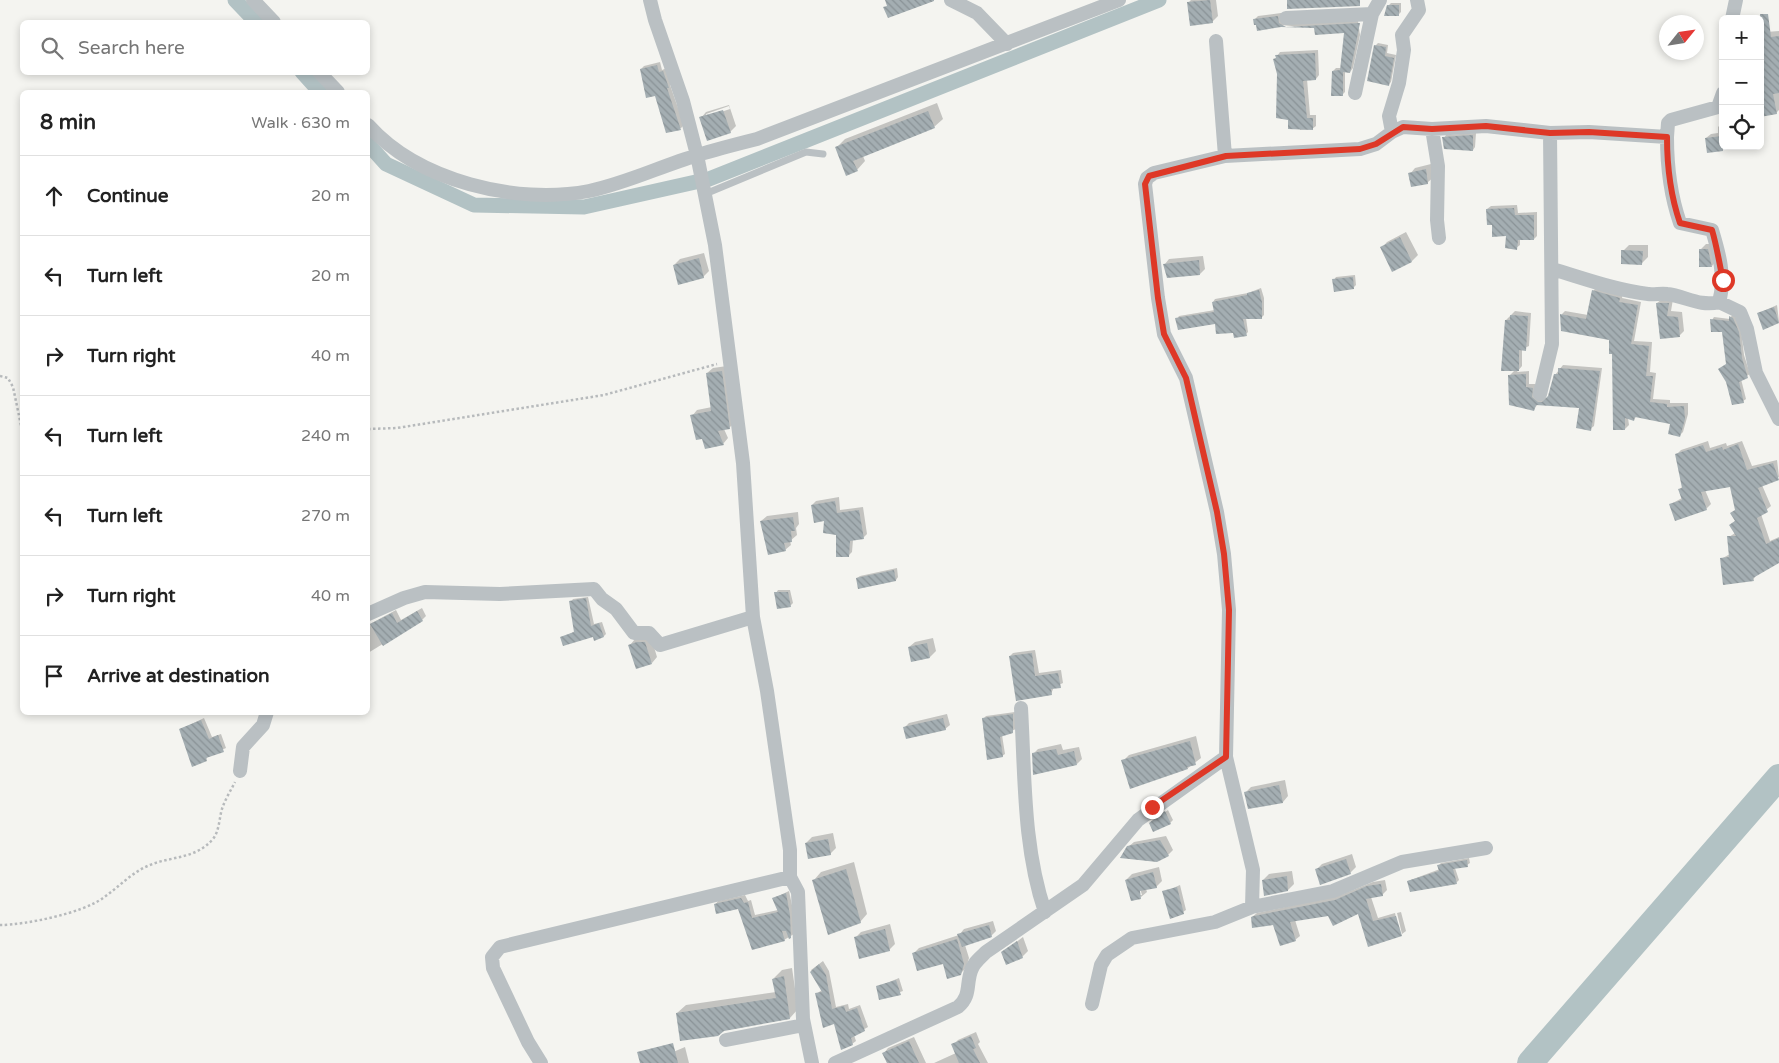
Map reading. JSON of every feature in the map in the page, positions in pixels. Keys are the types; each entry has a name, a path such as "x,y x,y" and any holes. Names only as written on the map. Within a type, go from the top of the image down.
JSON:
{"street":[{"path":"253,0 272,20"},
{"path":"650,0 683,101 699,162 723,297 743,463 753,617 767,691 790,850 790,877 798,892 801,915 804,1025 812,1063"},
{"path":"951,0 977,13 1007,44"},
{"path":"370,127 386,143 433,172 484,187 531,194 564,195 616,184 699,162 1119,0"},
{"path":"1355,93 1372,14 1380,0"},
{"path":"1392,132 1388,116 1399,83 1404,50 1402,36 1419,10 1417,0"},
{"path":"1733,15 1736,0"},
{"path":"1286,18 1372,14"},
{"path":"1216,42 1226,156"},
{"path":"322,75 336,90"},
{"path":"1719,104 1718,107 1671,120 1667,137 1667,166 1670,194 1680,223 1712,230 1720,256 1718,264 1723,280 1719,302"},
{"path":"1252,907 1253,870 1226,757 1229,610 1224,554 1217,512 1186,378 1164,334 1145,184 1147,178 1154,173 1226,156 1345,151 1376,144 1392,132 1403,127 1432,129 1486,126 1550,133 1589,132 1667,137"},
{"path":"1432,129 1438,166 1437,220 1439,238"},
{"path":"1540,394 1552,344 1550,133"},
{"path":"1552,269 1648,294 1668,294 1690,302 1711,304 1719,302 1729,309 1740,312 1744,318 1756,373 1779,419"},
{"path":"370,613 404,598 424,592 500,594 594,589 602,599 616,609 634,633 649,633 660,645 753,617"},
{"path":"1021,708 1029,840 1034,874 1045,912"},
{"path":"240,770 243,747 263,725 266,715"},
{"path":"835,1063 958,1007 968,996 970,971 975,962 1004,939 1070,896 1093,876 1129,830 1152,807 1226,757"},
{"path":"1092,1004 1101,965 1107,955 1124,941 1148,934 1215,922 1252,907 1333,892 1402,862 1486,848"},
{"path":"541,1063 528,1042 493,968 492,957 500,947 790,877"},
{"path":"726,1040 804,1025"}],"lane":[{"path":"705,192 806,152 823,154"}],"path":[{"path":"370,429 396,428 604,395 723,362 731,370"},
{"path":"0,376 8,378 13,386 20,420"},
{"path":"0,925 42,919 90,905 102,899 121,882 151,864 183,857 204,847 214,838 225,801 240,770"}],"building":[{"path":"885,0 934,1 888,18 883,7 887,6"},
{"path":"1210,0 1213,23 1190,26 1187,2"},
{"path":"1287,0 1360,0 1360,6 1287,9"},
{"path":"1387,5 1399,5 1399,16 1384,16"},
{"path":"1768,14 1771,37 1779,36 1779,93 1773,94 1777,114 1764,116 1764,15 1760,15"},
{"path":"1278,16 1279,23 1286,27 1360,23 1350,73 1343,72 1343,96 1331,96 1332,71 1340,70 1344,33 1315,35 1314,28 1281,27 1257,31 1253,19"},
{"path":"1374,45 1386,47 1385,56 1394,58 1389,86 1367,81"},
{"path":"1315,53 1316,80 1303,81 1307,118 1313,118 1313,130 1288,129 1288,120 1276,118 1277,74 1273,59 1276,58 1275,55"},
{"path":"657,65 659,72 663,71 681,130 666,133 655,96 646,98 640,69"},
{"path":"723,110 731,133 707,141 699,117"},
{"path":"928,111 935,128 853,161 858,171 846,176 835,147"},
{"path":"1473,135 1473,151 1444,149 1442,137"},
{"path":"1719,136 1719,150 1723,151 1707,153 1705,138"},
{"path":"1426,169 1428,184 1411,187 1408,173"},
{"path":"1514,208 1515,215 1534,215 1534,240 1518,240 1517,250 1505,248 1506,236 1492,237 1492,225 1487,225 1486,209"},
{"path":"1400,237 1412,262 1392,272 1380,247"},
{"path":"1699,249 1708,249 1712,267 1699,267"},
{"path":"1621,250 1643,251 1642,265 1621,264"},
{"path":"699,258 704,278 678,285 673,265"},
{"path":"1199,260 1200,275 1167,278 1163,264"},
{"path":"1353,277 1354,289 1334,292 1332,279"},
{"path":"1259,290 1262,302 1262,319 1243,319 1247,336 1234,338 1233,333 1216,334 1215,324 1178,330 1175,318 1214,312 1212,302 1247,295 1247,293"},
{"path":"1592,290 1620,298 1619,302 1638,305 1631,344 1649,346 1646,376 1653,376 1650,402 1667,404 1667,407 1684,406 1685,419 1680,437 1668,434 1670,424 1635,417 1634,421 1625,418 1625,430 1613,430 1612,354 1609,354 1609,340 1561,331 1560,314 1586,319"},
{"path":"1656,303 1669,303 1667,316 1678,317 1680,337 1660,339"},
{"path":"1774,307 1779,323 1763,330 1757,313"},
{"path":"1510,315 1528,316 1526,351 1519,350 1519,371 1501,371 1505,320 1510,320"},
{"path":"1729,316 1733,318 1739,332 1742,358 1748,378 1739,382 1744,403 1732,405 1726,382 1718,369 1726,364 1722,332 1711,332 1710,319 1729,321"},
{"path":"1558,368 1600,371 1591,431 1576,428 1579,408 1536,405 1534,411 1509,405 1508,375 1526,374 1526,387 1533,388 1532,397 1538,402 1542,402 1548,396 1554,374 1558,374"},
{"path":"722,371 730,429 718,431 724,445 705,449 702,439 696,440 690,415 711,411 706,373"},
{"path":"1738,444 1747,470 1773,463 1779,480 1758,488 1768,512 1757,518 1766,544 1779,538 1779,563 1753,578 1754,581 1723,585 1720,558 1729,557 1727,536 1736,536 1729,525 1735,521 1730,513 1735,510 1730,487 1701,492 1707,510 1675,521 1669,504 1682,500 1678,489 1682,488 1675,454 1703,445 1706,452 1722,447 1723,450"},
{"path":"835,501 837,513 859,510 864,539 850,541 849,557 836,557 836,535 823,533 824,521 814,523 811,505"},
{"path":"793,517 795,531 791,531 792,542 784,543 786,551 768,555 760,521"},
{"path":"894,570 896,581 858,589 856,578"},
{"path":"774,592 788,592 791,607 777,609"},
{"path":"586,598 591,626 599,623 604,637 594,641 593,637 563,646 560,637 574,632 569,601"},
{"path":"417,611 423,621 383,646 370,624 392,613 397,623"},
{"path":"645,642 652,664 636,669 628,645"},
{"path":"927,643 930,658 911,662 908,647"},
{"path":"1032,653 1035,676 1058,673 1061,688 1051,689 1052,695 1016,701 1009,656"},
{"path":"1013,714 1013,733 1000,737 1003,757 987,760 982,718"},
{"path":"943,718 946,730 906,739 903,727"},
{"path":"201,720 209,739 218,735 224,752 206,758 207,761 192,767 179,729"},
{"path":"1190,741 1196,765 1130,789 1121,760"},
{"path":"1056,749 1058,755 1074,751 1077,765 1033,775 1032,753"},
{"path":"1279,785 1283,803 1248,809 1244,792"},
{"path":"1165,811 1171,824 1153,832 1149,823"},
{"path":"828,839 831,855 808,859 805,843"},
{"path":"1160,840 1169,856 1157,862 1120,858 1127,846"},
{"path":"1346,859 1351,874 1320,885 1315,869"},
{"path":"1467,860 1468,867 1453,869 1457,884 1410,892 1407,881 1439,871 1437,865"},
{"path":"846,869 861,923 828,935 812,880"},
{"path":"1153,872 1157,888 1140,891 1141,899 1131,901 1125,880"},
{"path":"1287,876 1288,891 1264,896 1262,880"},
{"path":"1381,884 1383,896 1366,899 1373,921 1396,916 1402,936 1368,947 1358,914 1333,926 1328,916 1290,922 1296,941 1280,946 1273,925 1252,928 1251,917 1335,900 1367,886"},
{"path":"1177,887 1184,914 1170,919 1162,891"},
{"path":"786,893 790,915 791,938 789,939 786,931 782,931 785,941 752,950 738,909 716,914 714,904 741,898 744,903 748,902 752,918 778,912 772,898"},
{"path":"989,925 992,937 962,947 957,934"},
{"path":"885,929 890,951 859,959 854,937"},
{"path":"957,939 964,964 961,975 947,979 943,964 917,971 912,953"},
{"path":"1017,941 1023,958 1006,965 1001,952"},
{"path":"819,964 826,975 832,1009 844,1006 846,1012 857,1008 865,1031 851,1038 853,1045 841,1050 834,1024 823,1028 815,993 822,992 810,972"},
{"path":"784,976 790,1019 724,1031 718,1036 680,1041 676,1013 776,998 772,979"},
{"path":"896,980 901,995 879,1000 876,986"},
{"path":"971,1036 976,1048 973,1049 980,1063 959,1063 951,1044"},
{"path":"909,1041 919,1063 887,1063 882,1053"},
{"path":"673,1043 678,1063 640,1063 637,1052"}],"waterway":[{"path":"235,0 254,20"},
{"path":"370,146 386,164 474,205 584,207 709,179 1159,0"},
{"path":"305,75 318,90"},
{"path":"1530,1063 1779,777"}],"route":[{"path":"1152,807 1213,768 1226,757 1229,610 1224,554 1217,512 1186,378 1164,334 1145,184 1149,176 1154,173 1226,156 1360,149 1376,144 1392,132 1403,127 1432,129 1486,126 1550,133 1589,132 1667,137 1667,166 1672,203 1680,223 1712,230 1720,256 1718,264 1723,280"}]}
